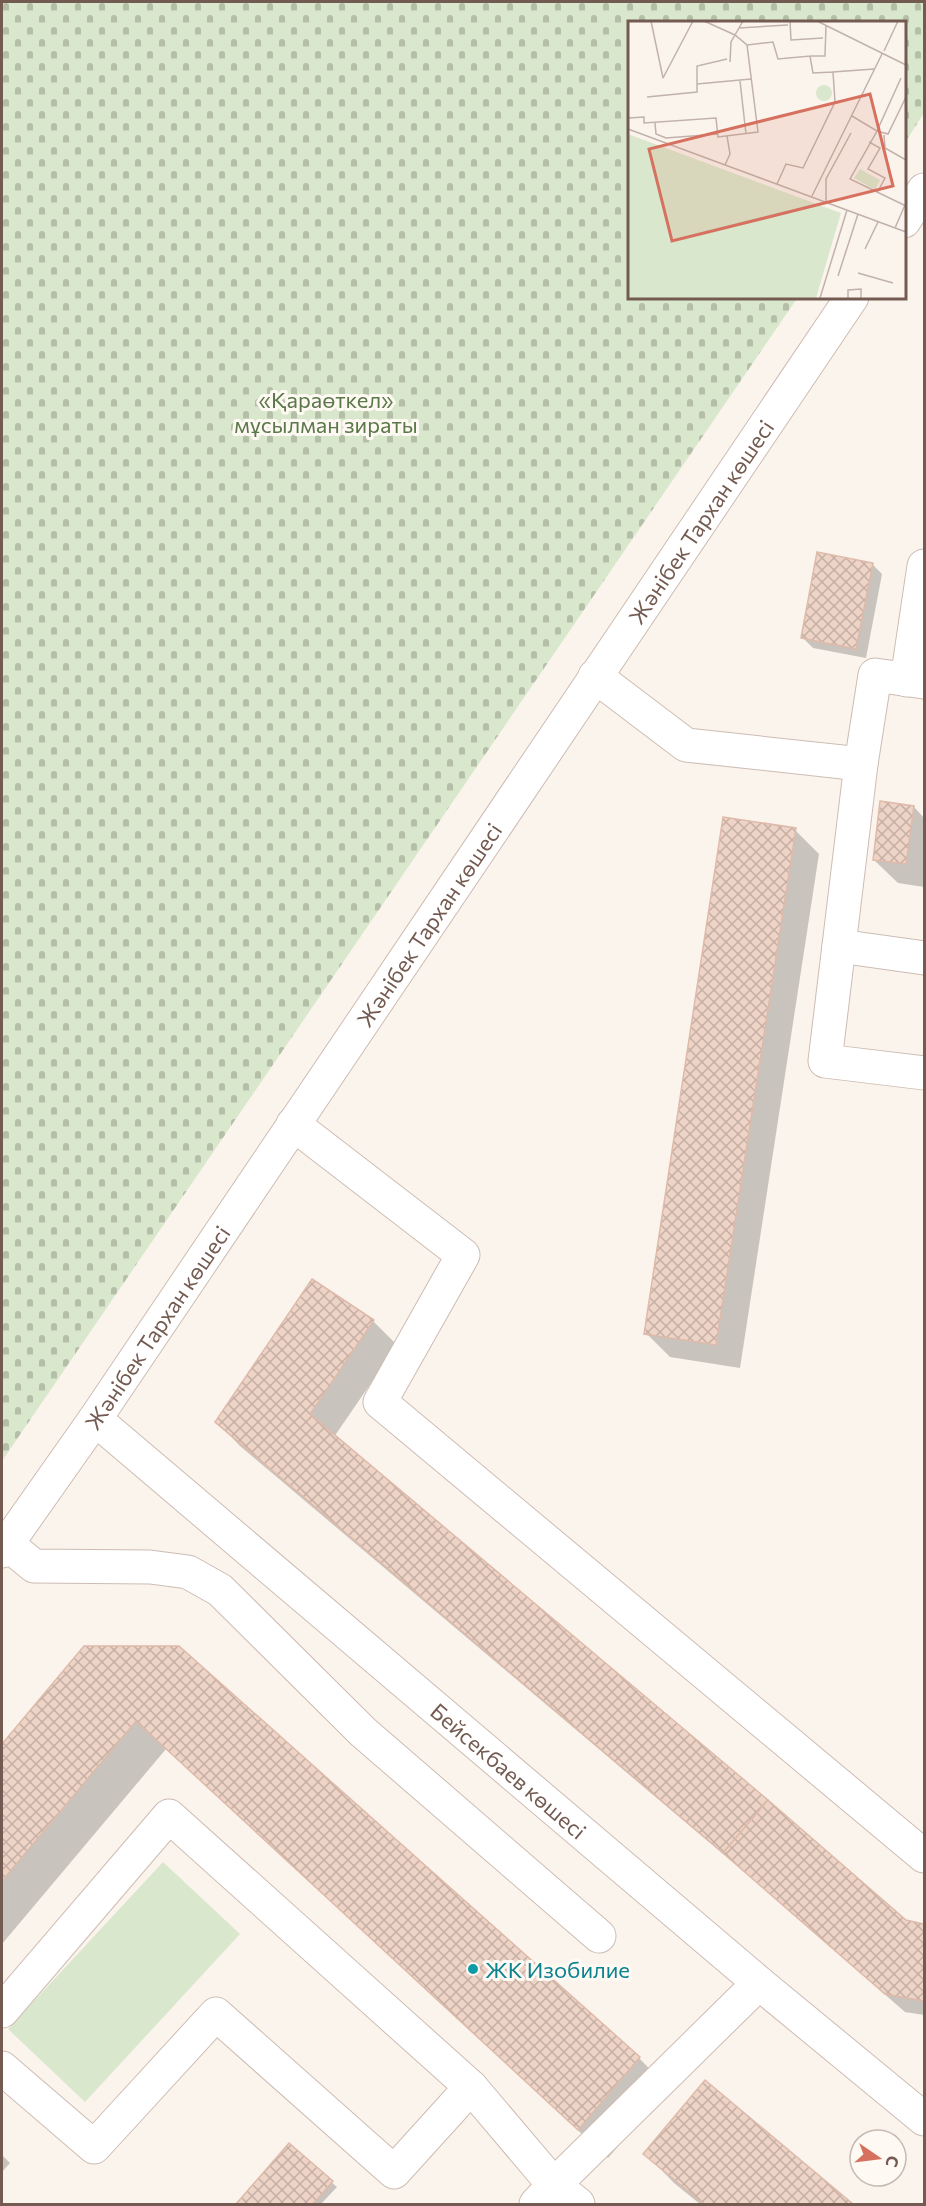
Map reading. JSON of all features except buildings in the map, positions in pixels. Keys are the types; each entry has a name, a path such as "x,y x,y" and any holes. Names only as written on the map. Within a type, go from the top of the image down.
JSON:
{"street":[{"path":"905,218 924,190"},
{"name":"Жәнібек Тархан көшесі","path":"4,1548 95,1419 851,298"},
{"path":"924,566 916,681 874,675 825,1061 924,1073"},
{"path":"595,676 686,745 861,764"},
{"path":"839,946 924,958"},
{"path":"293,1124 463,1255 380,1402 924,1856"},
{"name":"Бейсекбаев көшесі","path":"95,1419 759,1983 924,2119"},
{"path":"4,1548 34,1566 150,1567 189,1572 220,1590 363,1732 599,1936"},
{"path":"2,2011 169,1816 471,2087 556,2198 759,1983"},
{"path":"2,2068 94,2147 216,2014 394,2172 471,2087"}],"green space":[{"name":"«Қараөткел» мұсылман зираты","path":"2,2 924,2 924,113 905,142 905,21 628,21 628,298 797,298 2,1461"},
{"path":"163,1862 240,1934 85,2102 8,2029"}],"place":[{"name":"ЖК Изобилие","path":"473,1969"}]}
